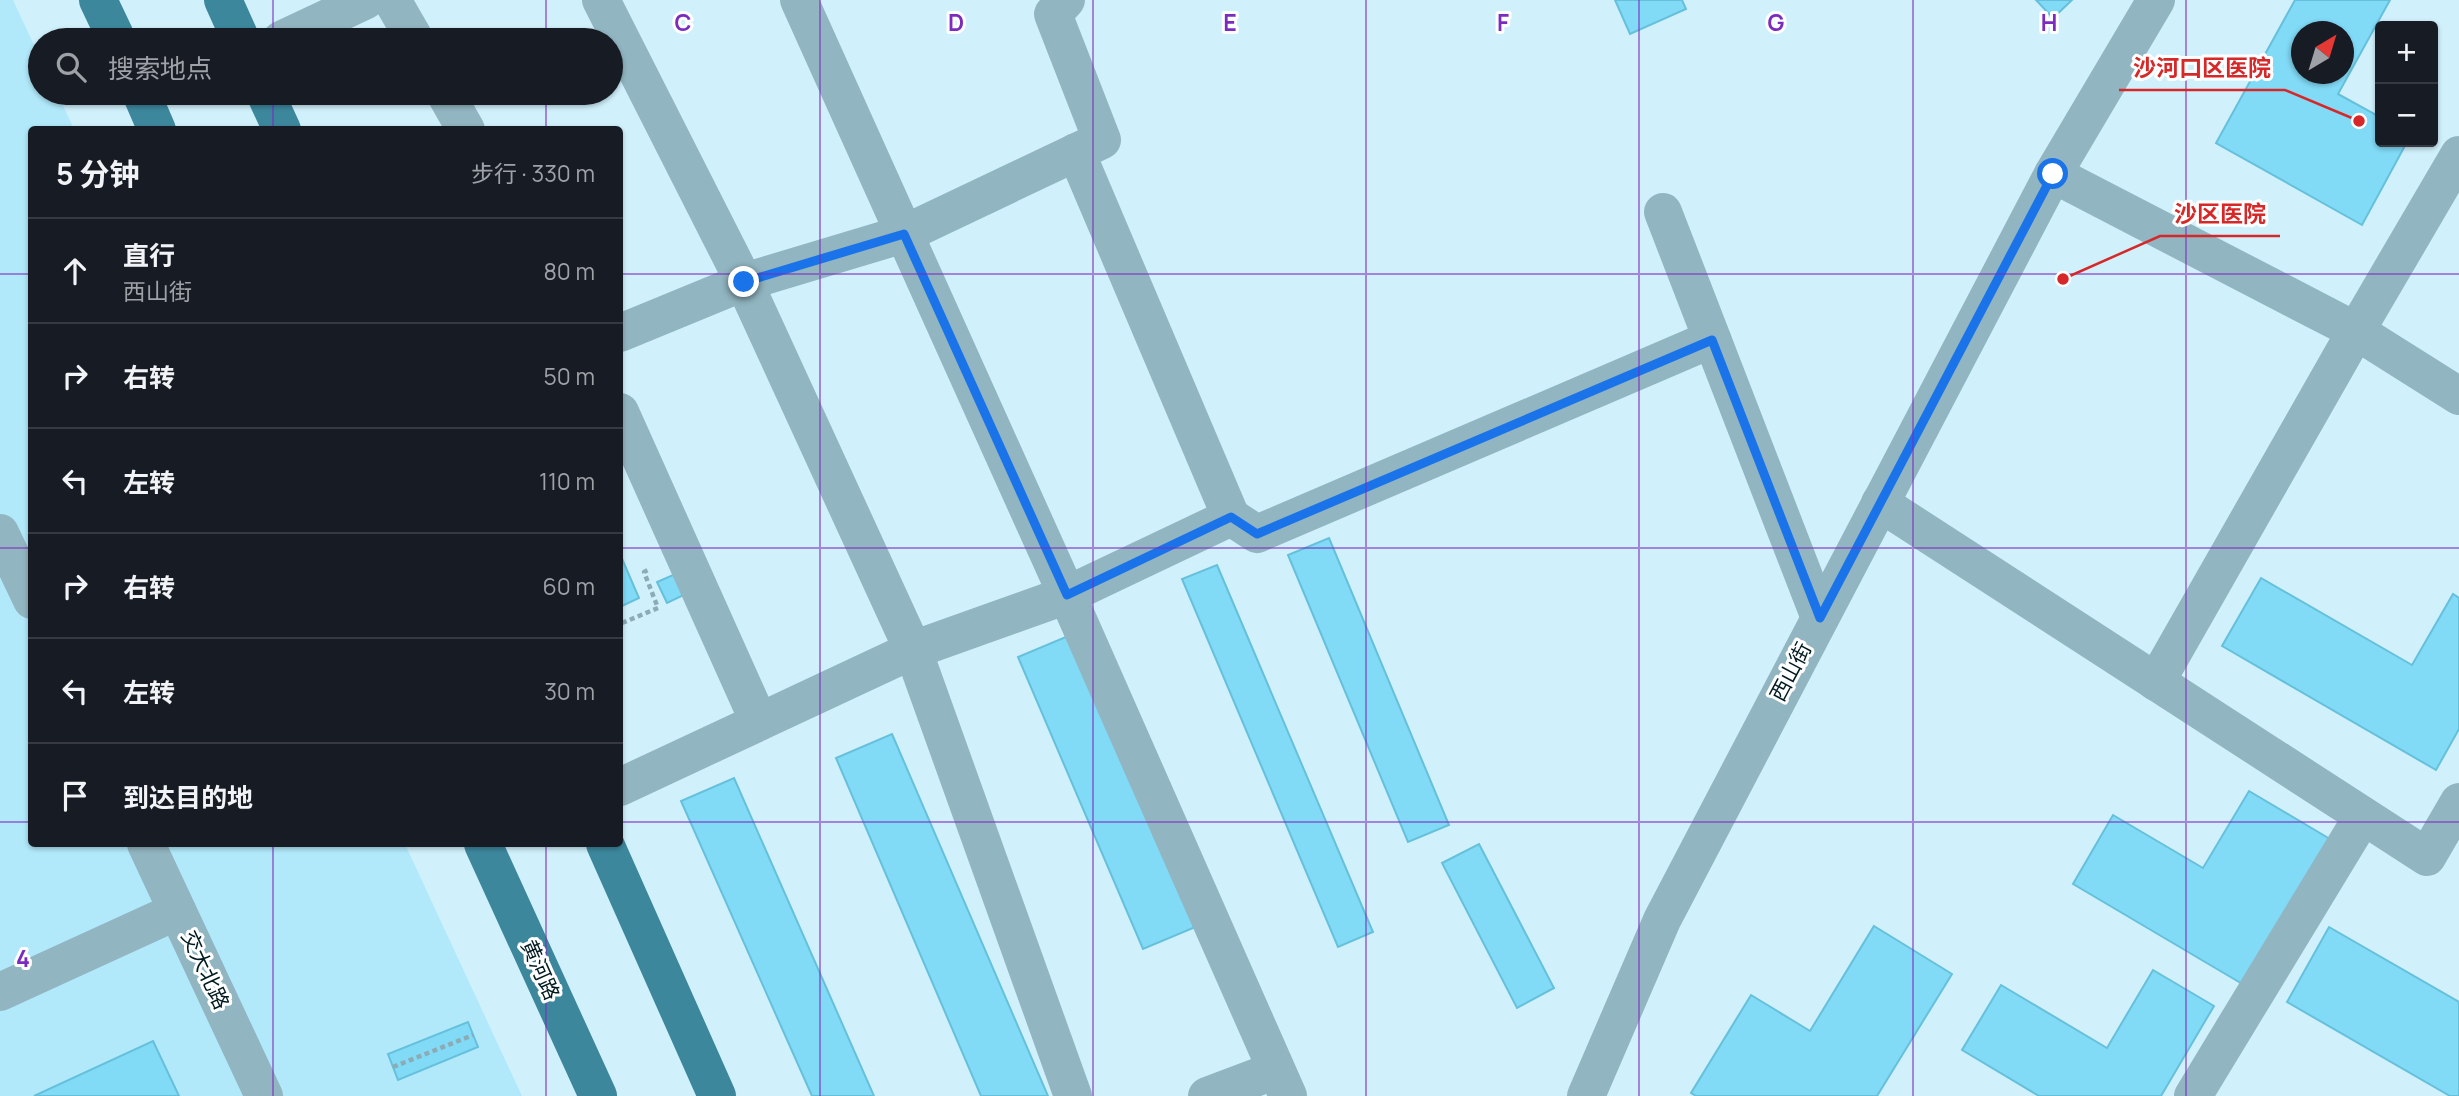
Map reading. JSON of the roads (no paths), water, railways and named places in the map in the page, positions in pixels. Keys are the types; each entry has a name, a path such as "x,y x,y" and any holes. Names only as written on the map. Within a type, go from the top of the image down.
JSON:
{"main road":[{"path":"98,0 111,28"},
{"path":"223,0 236,28"},
{"path":"146,105 155,126"},
{"path":"271,105 280,126"},
{"name":"黄河路","path":"484,847 598,1096"},
{"path":"606,847 717,1096"}],"street":[{"path":"306,28 366,0"},
{"path":"392,0 408,28"},
{"path":"601,0 615,28"},
{"path":"799,0 1067,595 1282,1083 1207,1096"},
{"path":"623,331 744,282 904,234 1102,140 1054,14 1066,0"},
{"name":"西山街","path":"1586,1096 1662,920 2053,174 2156,0"},
{"path":"623,43 744,282 913,650 1073,1096"},
{"path":"452,105 464,126"},
{"path":"1076,152 1231,517 1257,534 1712,340"},
{"path":"2156,682 2459,155"},
{"path":"2053,174 2356,331 2459,396"},
{"path":"1663,212 1820,618"},
{"path":"623,419 759,722"},
{"path":"1880,503 2427,857 2459,802"},
{"path":"623,786 913,650 1067,595 1231,517"},
{"path":"0,533 28,592"},
{"path":"2193,1096 2363,816"},
{"name":"交大北路","path":"147,847 264,1096"},
{"path":"0,992 177,911"}],"place":[{"name":"沙河口区医院","path":"2359,121"},
{"name":"沙区医院","path":"2063,279"}]}
